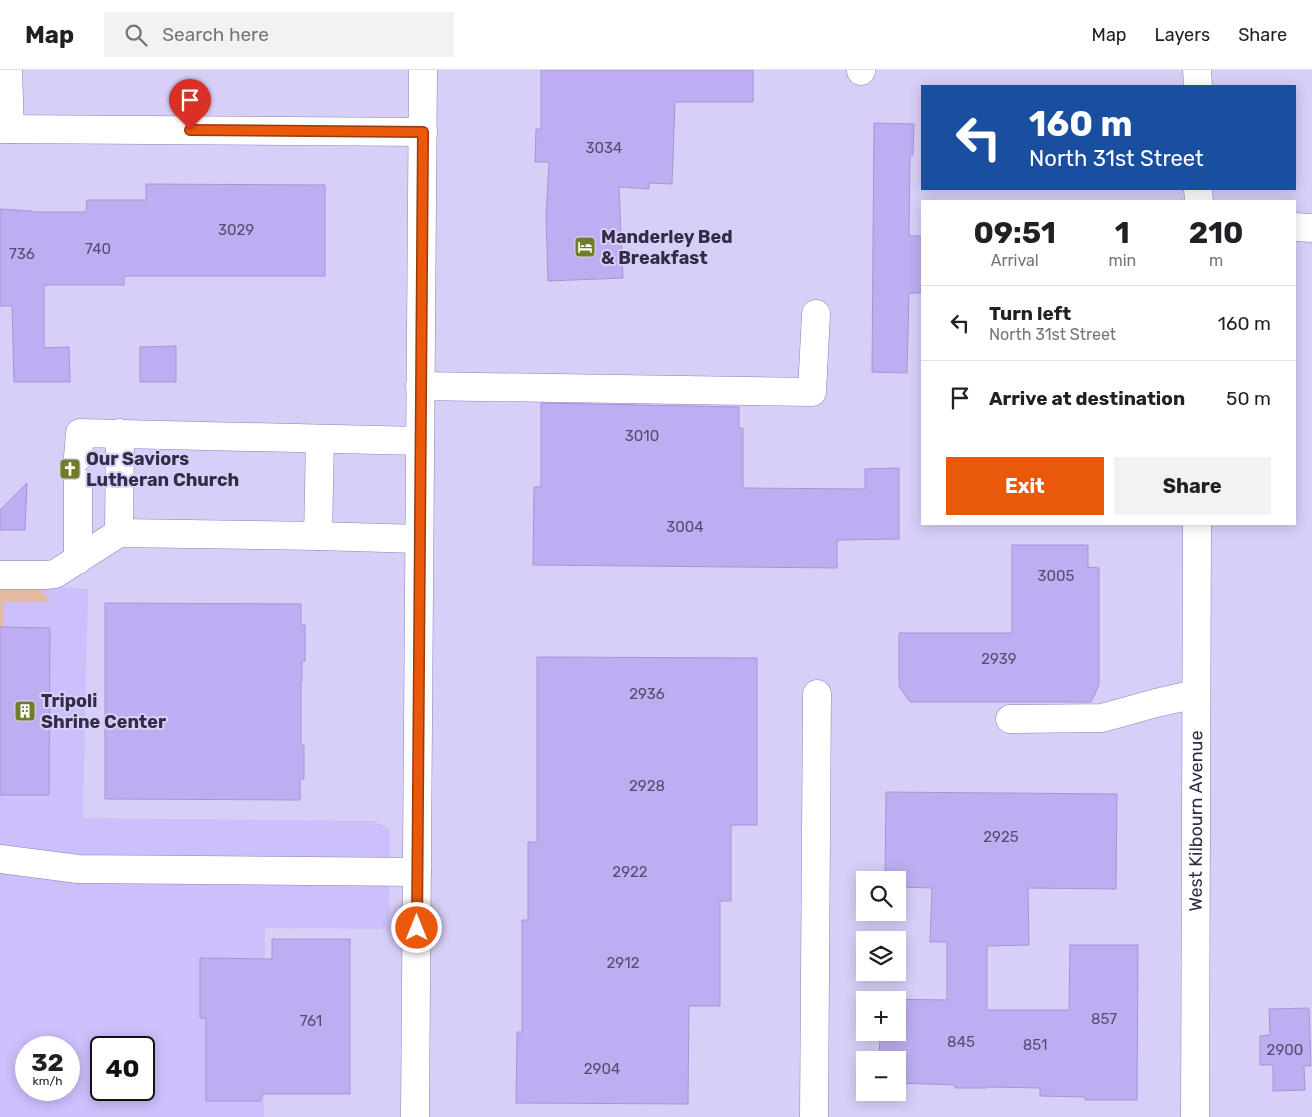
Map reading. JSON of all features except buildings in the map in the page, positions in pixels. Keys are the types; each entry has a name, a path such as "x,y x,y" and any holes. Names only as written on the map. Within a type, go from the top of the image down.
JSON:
{"street":[{"path":"8,70 5,129 423,132"},
{"path":"415,1117 423,70"},
{"path":"1197,70 1198,85"},
{"path":"1296,227 1312,228"},
{"path":"420,386 812,392 816,314"},
{"path":"78,560 80,433 420,441"},
{"path":"119,533 120,433"},
{"path":"318,536 320,439"},
{"name":"West Kilbourn Avenue","path":"1195,1117 1197,525"},
{"path":"0,575 56,574 119,533 419,539"},
{"path":"814,1117 817,694"},
{"path":"1010,719 1102,718 1196,694"},
{"path":"0,859 78,869 417,872"}],"shaded area":[{"path":"0,585 38,585 88,589 83,818 374,821 390,829 389,929 265,928 264,1117 0,1117"},
{"path":"0,585 38,585 50,602 4,602 4,627 0,627"}],"place":[{"name":"Manderley Bed & Breakfast","path":"585,247"},
{"name":"Our Saviors Lutheran Church","path":"70,469"},
{"name":"Tripoli Shrine Center","path":"25,711"}],"route":[{"path":"190,130 423,132 417,928"}]}
